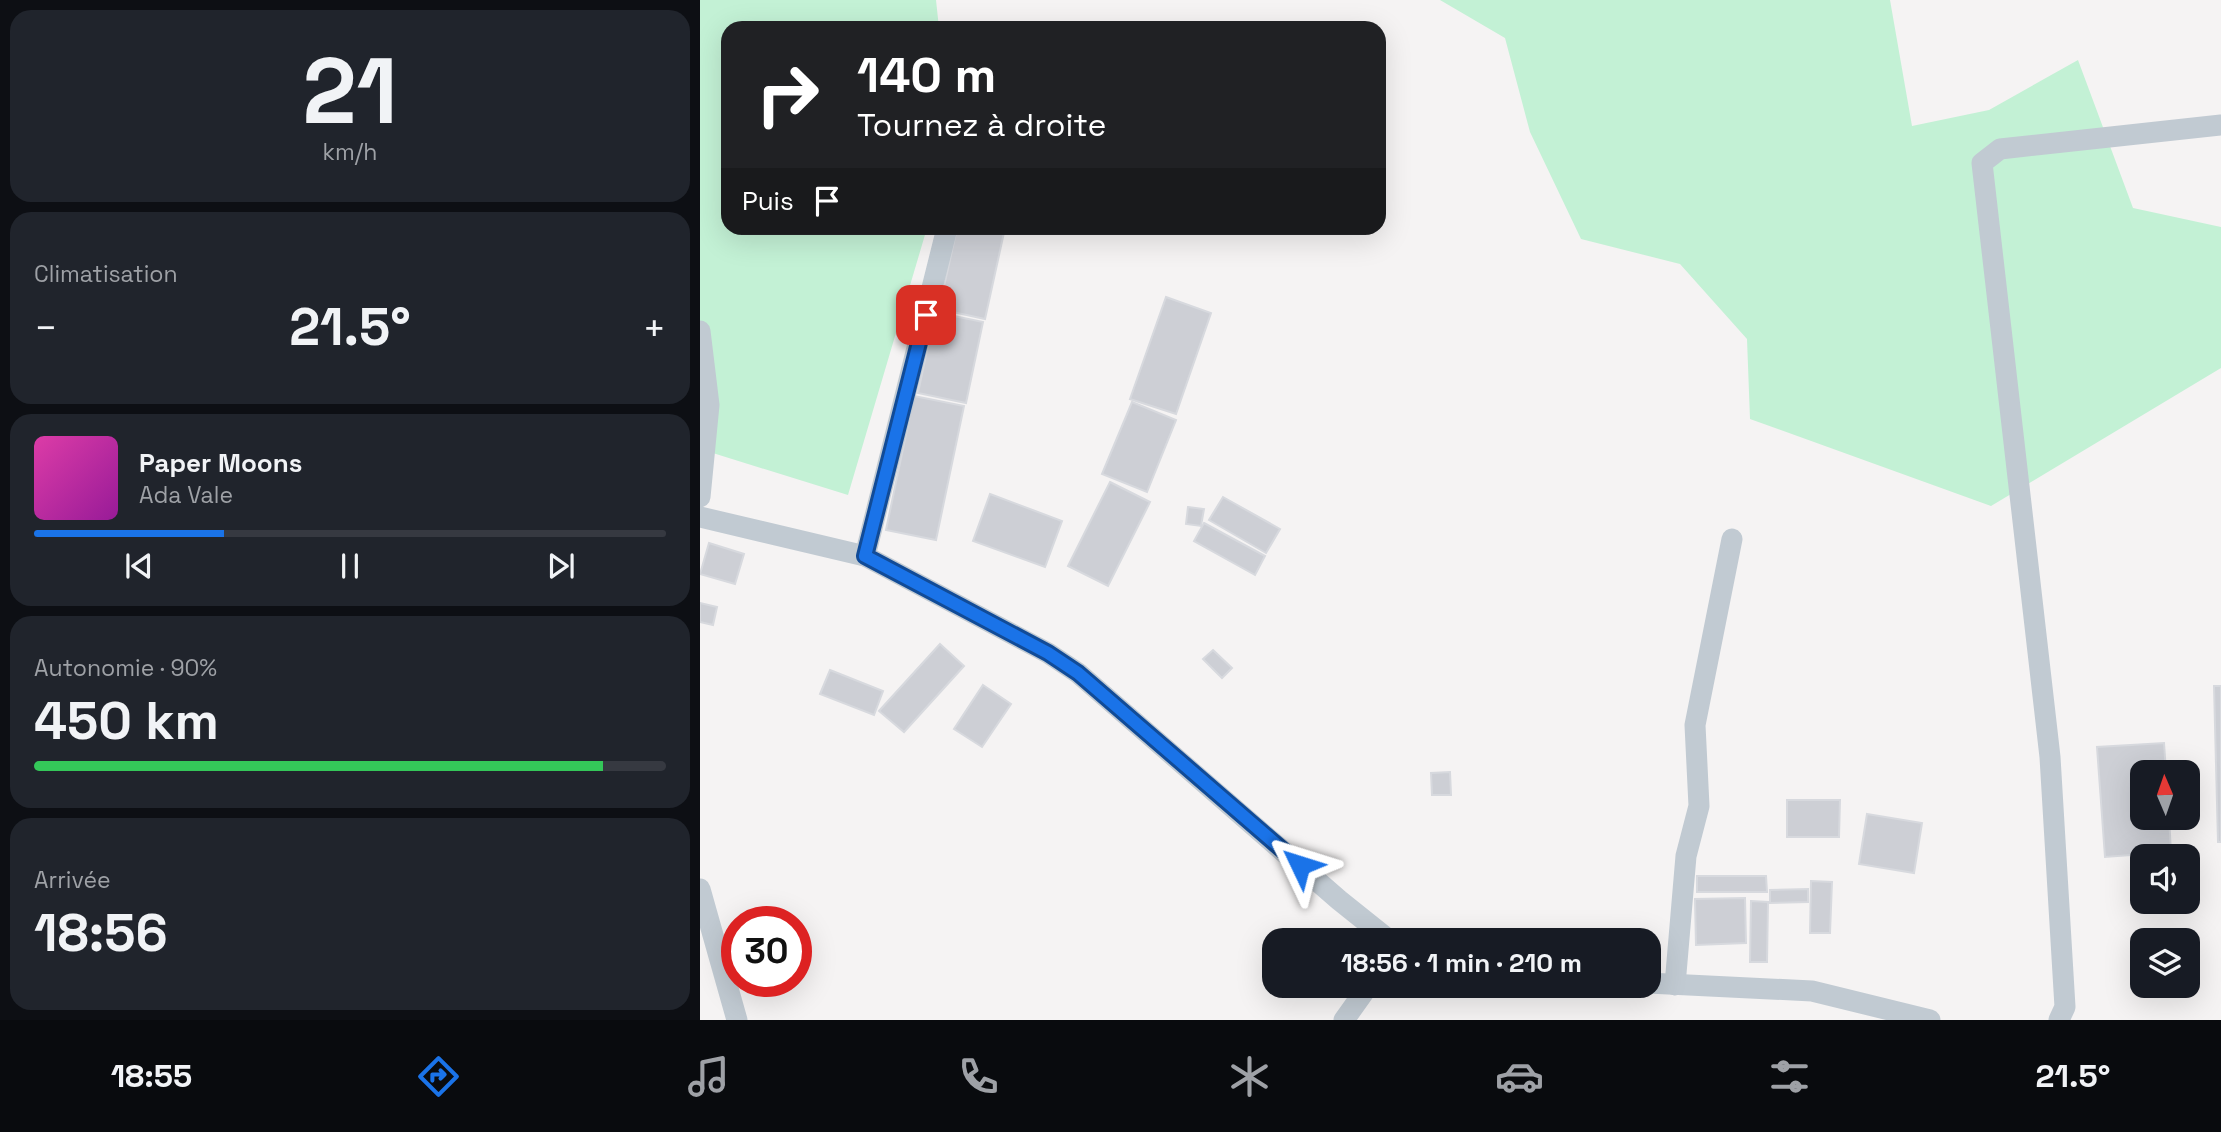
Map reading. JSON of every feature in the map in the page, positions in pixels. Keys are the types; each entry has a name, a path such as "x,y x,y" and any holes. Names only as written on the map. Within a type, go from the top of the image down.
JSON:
{"street":[{"path":"2059,1020 2065,1007 2050,757 1982,163 2000,149 2221,125"},
{"path":"865,556 945,235"},
{"path":"700,331 709,405 700,497"},
{"path":"700,517 865,556 1048,653 1078,673 1375,928"},
{"path":"1675,985 1686,856 1699,806 1695,726 1732,539"},
{"path":"700,889 737,1020"},
{"path":"1661,984 1812,991 1930,1020"},
{"path":"1344,1020 1360,998"}],"green space":[{"path":"700,0 936,0 938,21 721,21 721,235 925,235 848,495 700,449"},
{"path":"1440,0 1890,0 1912,126 1989,110 2078,60 2133,208 2221,227 2221,368 1991,506 1750,419 1747,339 1680,264 1581,239 1530,132 1505,38"}],"building":[{"path":"955,235 1003,235 985,319 939,309"},
{"path":"1166,297 1211,313 1176,414 1130,399"},
{"path":"935,312 983,322 966,403 918,393"},
{"path":"914,396 964,406 936,540 886,530"},
{"path":"1132,402 1176,420 1147,492 1102,474"},
{"path":"1110,482 1150,502 1108,586 1068,566"},
{"path":"990,494 1062,521 1045,567 973,541"},
{"path":"1223,497 1280,529 1266,553 1209,520"},
{"path":"1188,507 1204,509 1201,526 1186,524"},
{"path":"1204,523 1265,556 1255,575 1194,541"},
{"path":"709,543 744,554 735,584 700,574"},
{"path":"700,603 717,607 713,625 700,622"},
{"path":"940,644 964,666 904,732 879,711"},
{"path":"1213,650 1232,668 1222,678 1203,659"},
{"path":"830,670 883,691 874,715 820,694"},
{"path":"983,685 1011,704 982,747 954,729"},
{"path":"2214,686 2221,686 2221,842 2218,842"},
{"path":"2164,743 2165,760 2130,760 2130,830 2170,830 2171,844 2130,844 2130,855 2105,857 2097,747"},
{"path":"1450,772 1451,795 1432,795 1431,773"},
{"path":"1787,800 1840,800 1839,837 1787,837"},
{"path":"1867,814 1922,823 1914,873 1859,864"},
{"path":"1697,876 1766,876 1767,892 1697,892"},
{"path":"1811,881 1832,882 1830,933 1810,933"},
{"path":"1808,889 1808,902 1770,903 1770,890"},
{"path":"1745,898 1746,943 1696,945 1695,899"},
{"path":"1751,901 1768,902 1767,962 1750,962"}],"route":[{"path":"926,315 865,556 1048,653 1078,673 1300,865"}]}
